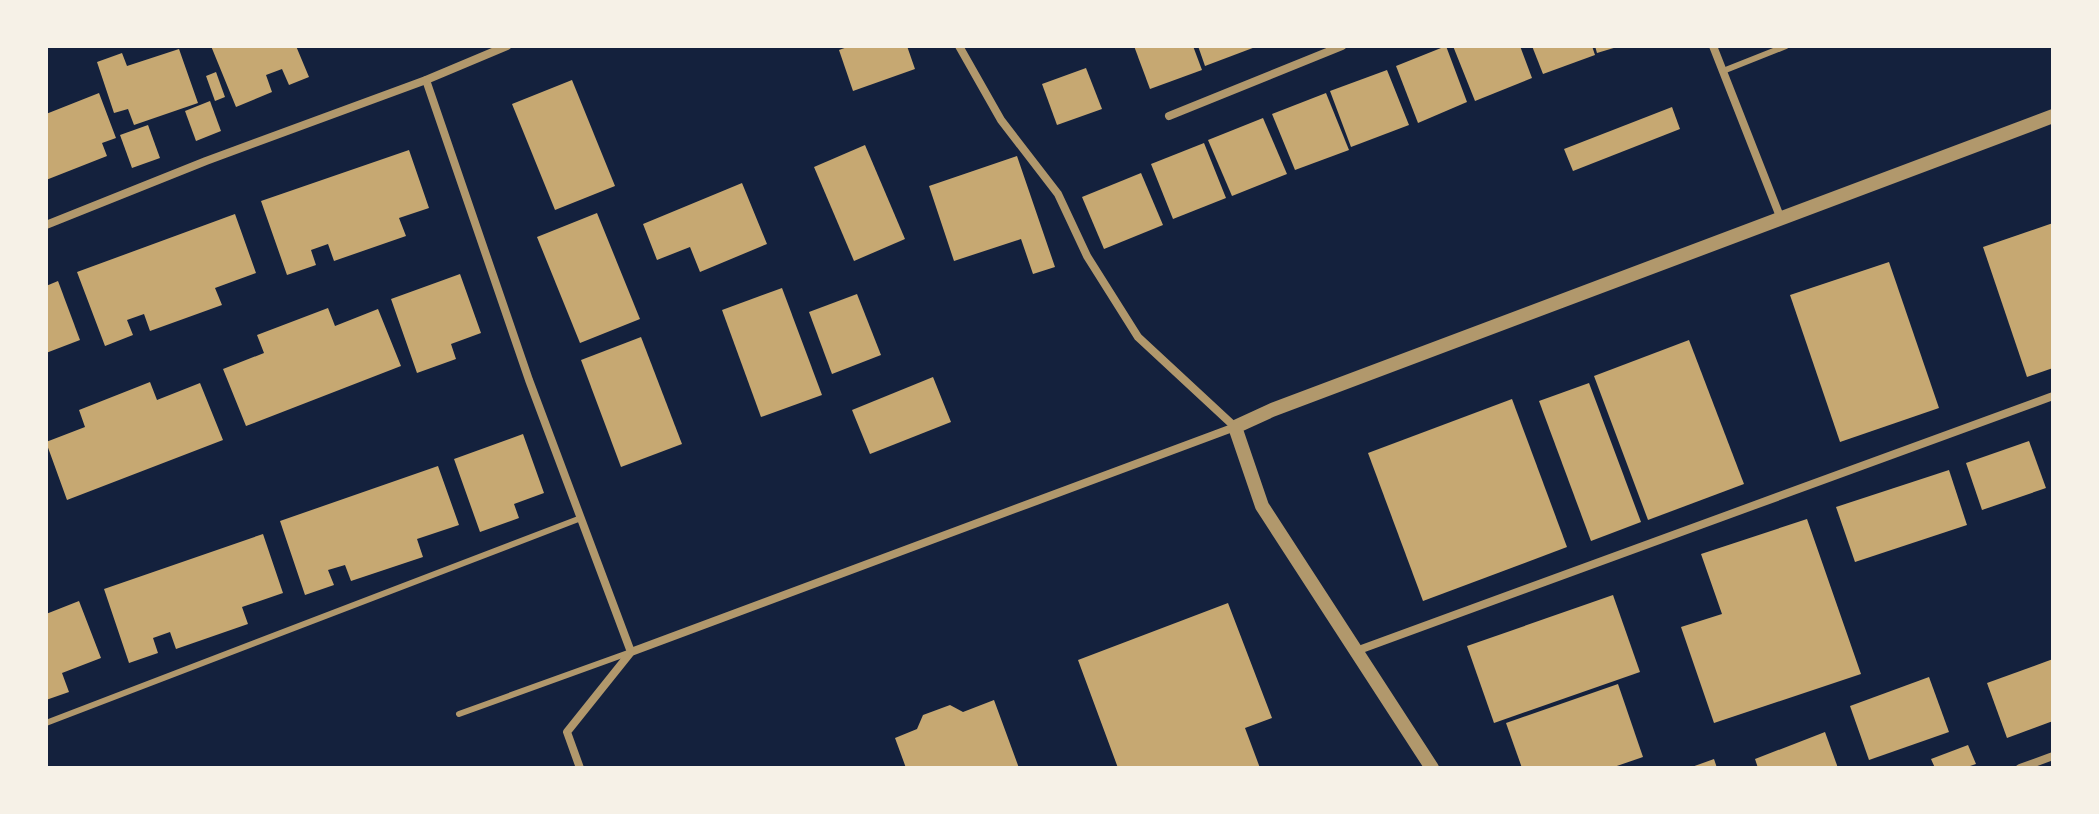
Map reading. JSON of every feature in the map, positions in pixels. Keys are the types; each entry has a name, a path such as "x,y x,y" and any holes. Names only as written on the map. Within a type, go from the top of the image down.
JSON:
{"street":[{"path":"46,225 507,46"},
{"path":"959,46 1001,120 1058,194 1087,256 1138,337 1235,427 1262,506 1432,768"},
{"path":"1169,116 1342,46"},
{"path":"1713,46 1781,219"},
{"path":"426,80 529,380 631,652"},
{"path":"580,768 567,732 631,652 1235,427 1287,404 2053,116"},
{"path":"1356,651 2053,396"},
{"path":"2020,768 2053,756"}],"lane":[{"path":"1723,71 1786,46"},
{"path":"46,723 581,518"},
{"path":"459,714 631,652"}],"building":[{"path":"211,46 296,46 309,77 289,85 282,69 266,75 272,92 236,107"},
{"path":"850,46 907,46 915,69 853,91 839,50"},
{"path":"1134,46 1193,46 1202,70 1150,89"},
{"path":"1198,46 1258,46 1205,66"},
{"path":"1446,46 1467,102 1418,123 1396,66"},
{"path":"1453,46 1520,46 1532,78 1475,101"},
{"path":"1532,46 1592,46 1595,55 1543,74"},
{"path":"1595,46 1617,46 1617,47 1597,53"},
{"path":"179,49 198,103 134,125 128,109 114,113 97,62 122,53 127,66"},
{"path":"1086,68 1102,109 1057,125 1042,84"},
{"path":"1387,70 1409,125 1351,147 1330,91"},
{"path":"216,72 225,97 215,101 206,76"},
{"path":"572,80 615,186 555,210 512,104"},
{"path":"99,93 116,138 102,143 107,156 46,180 46,114"},
{"path":"1326,93 1349,150 1295,170 1272,114"},
{"path":"210,101 221,131 196,141 185,111"},
{"path":"1672,107 1680,129 1573,171 1564,149"},
{"path":"1263,118 1287,174 1232,196 1208,140"},
{"path":"148,125 160,158 132,168 120,135"},
{"path":"1204,143 1226,198 1173,219 1151,164"},
{"path":"865,145 905,239 854,261 814,167"},
{"path":"409,150 429,208 399,218 406,236 334,261 328,244 311,250 316,265 287,275 261,201"},
{"path":"1017,156 1055,267 1033,274 1021,239 954,261 929,186"},
{"path":"1141,173 1163,225 1104,249 1082,197"},
{"path":"742,183 767,244 700,272 690,247 657,260 643,224"},
{"path":"597,213 640,319 580,343 537,237"},
{"path":"235,214 256,273 215,288 222,305 150,331 144,314 127,320 133,335 105,346 77,272"},
{"path":"2053,223 2053,368 2027,377 1983,247"},
{"path":"1889,262 1939,408 1840,442 1790,295"},
{"path":"460,274 481,333 451,344 456,359 417,373 391,299"},
{"path":"58,281 80,340 46,353 46,286"},
{"path":"782,288 822,395 761,417 722,310"},
{"path":"857,294 881,355 832,374 809,312"},
{"path":"328,308 335,326 378,309 401,366 246,426 223,369 264,353 257,335"},
{"path":"641,337 682,444 621,467 581,360"},
{"path":"1689,340 1744,484 1648,520 1594,376"},
{"path":"933,377 951,422 870,454 852,410"},
{"path":"150,382 157,400 200,383 223,440 67,500 46,442 85,427 79,410"},
{"path":"1589,383 1641,522 1591,541 1539,401"},
{"path":"1512,399 1567,547 1423,601 1368,453"},
{"path":"523,434 544,493 514,504 519,518 480,532 454,459"},
{"path":"2029,441 2046,488 1982,510 1966,463"},
{"path":"438,466 459,525 417,539 423,557 351,581 345,565 328,570 334,585 305,595 280,521"},
{"path":"1949,470 1967,525 1855,562 1836,507"},
{"path":"1807,519 1861,674 1714,723 1681,627 1722,614 1701,554"},
{"path":"263,534 283,593 242,607 248,624 176,649 170,632 153,638 158,653 129,663 104,589"},
{"path":"1613,595 1640,672 1494,723 1467,646"},
{"path":"79,601 101,658 62,673 69,692 46,700 46,614"},
{"path":"1228,603 1272,718 1245,728 1260,768 1118,768 1078,660"},
{"path":"2053,659 2053,721 2007,738 1987,683"},
{"path":"1929,677 1949,732 1869,760 1850,706"},
{"path":"1618,684 1643,757 1611,768 1522,768 1506,723"},
{"path":"994,700 1019,768 906,768 895,738 917,729 923,715 950,705 963,712"},
{"path":"1825,732 1838,768 1758,768 1755,759"},
{"path":"1968,745 1976,764 1964,768 1935,768 1931,759"},
{"path":"1714,759 1717,768 1689,768"}]}
